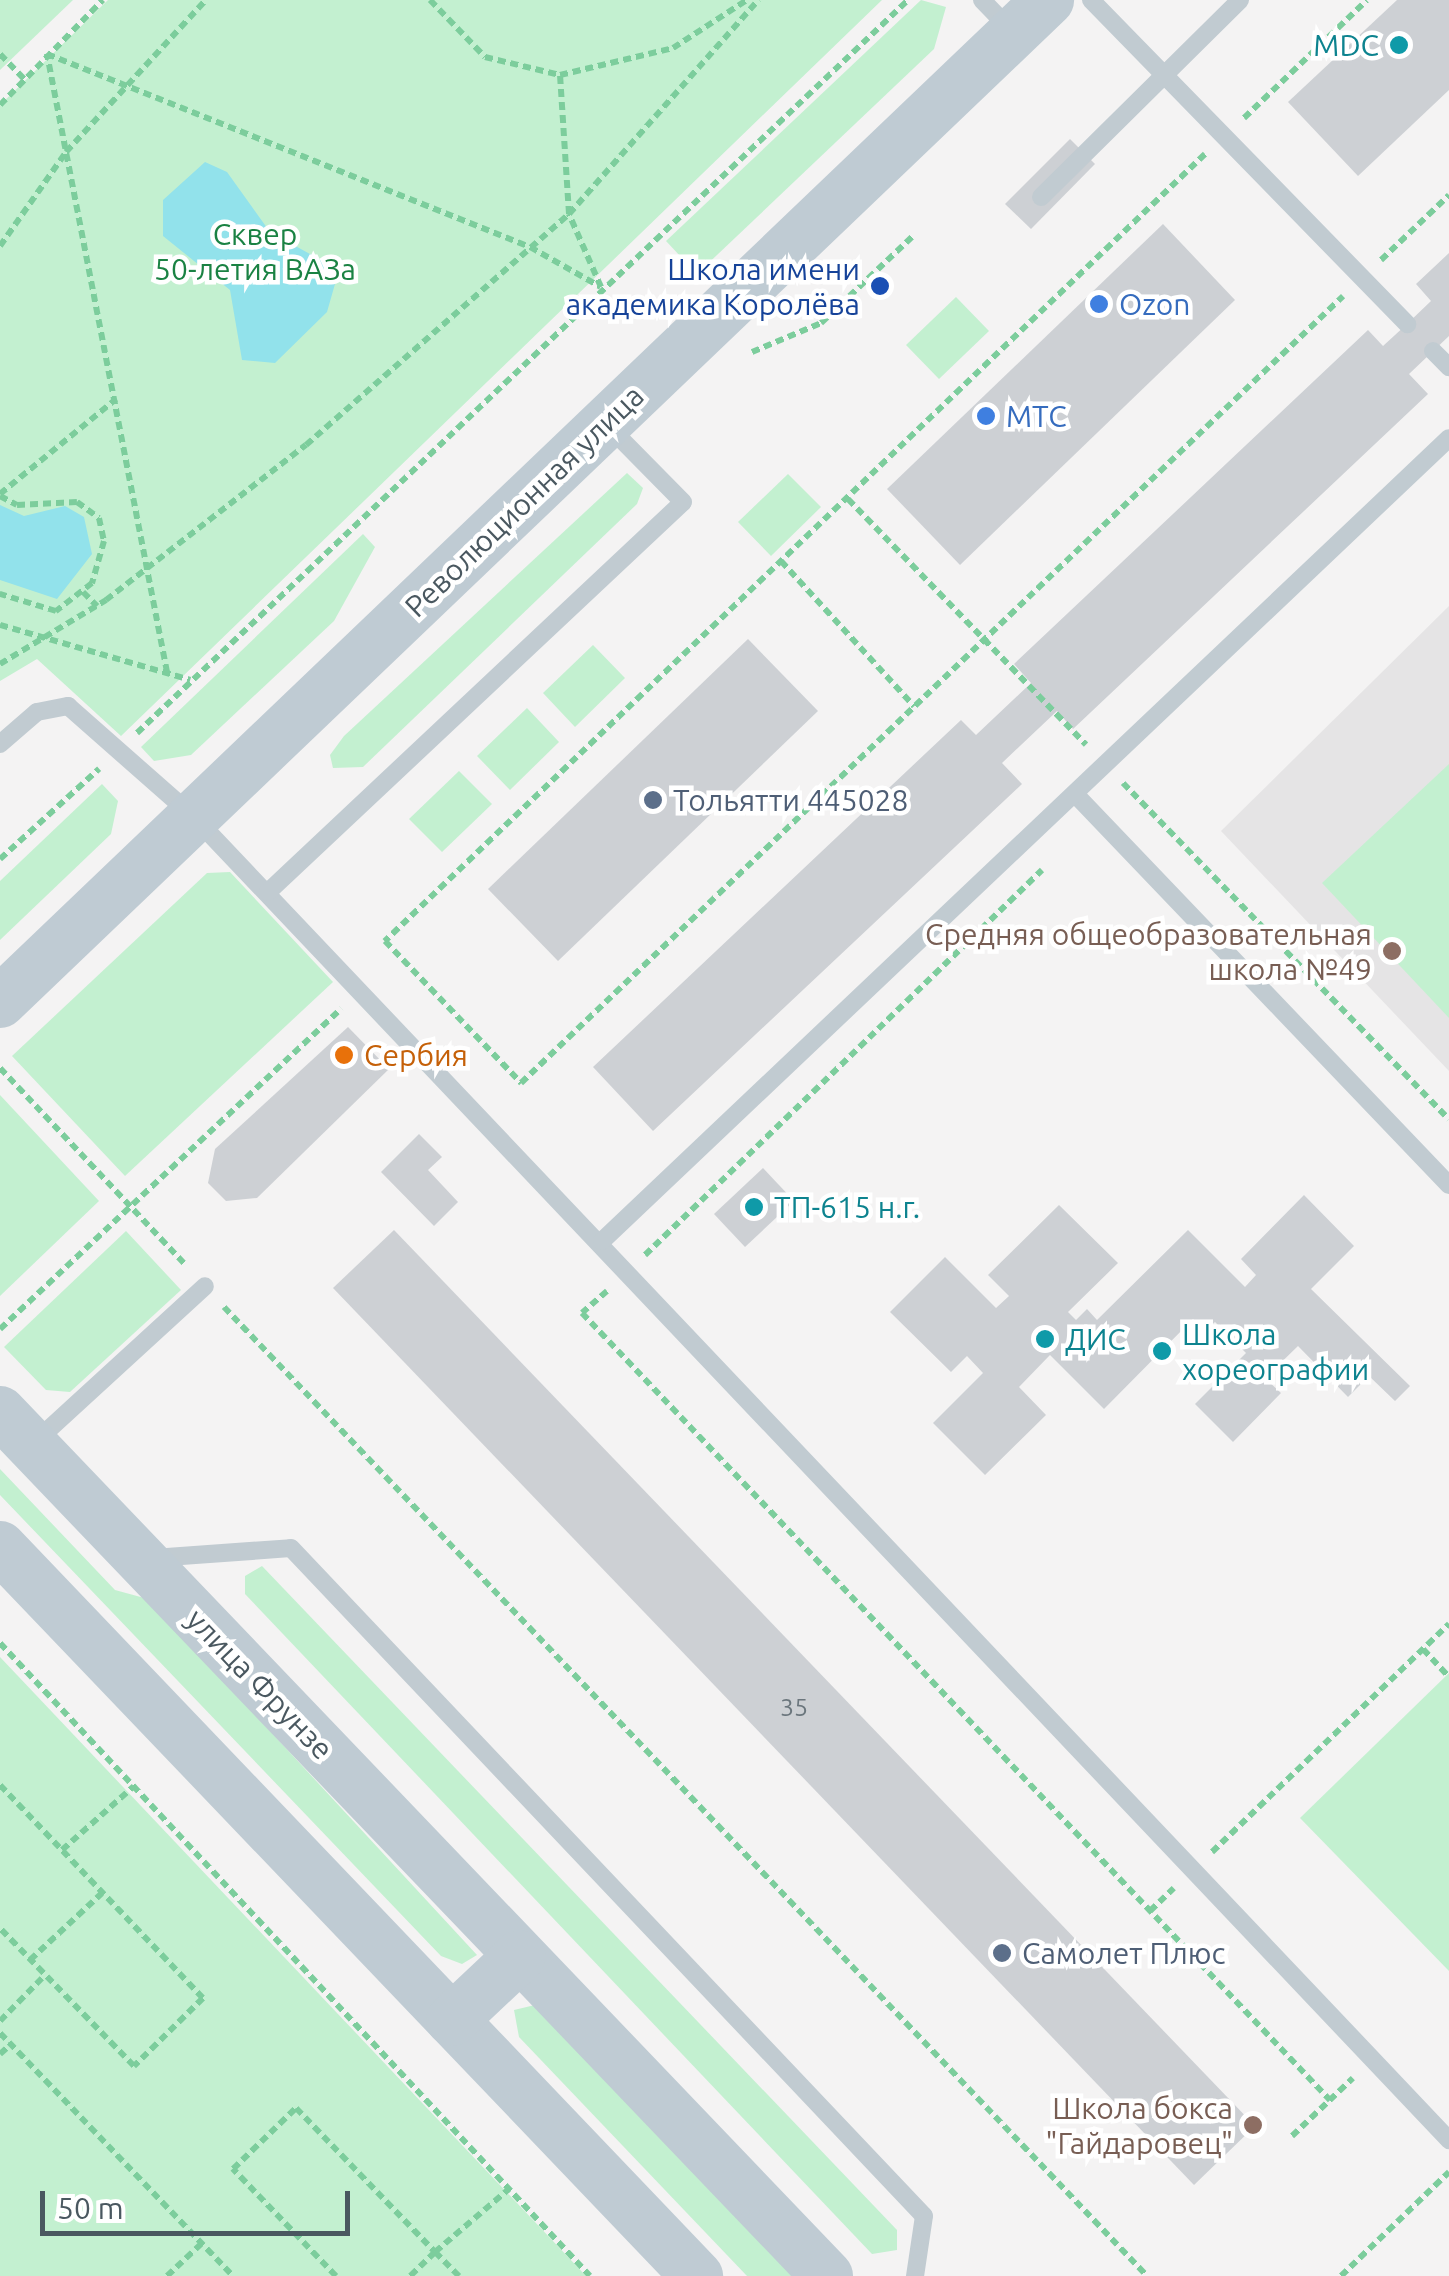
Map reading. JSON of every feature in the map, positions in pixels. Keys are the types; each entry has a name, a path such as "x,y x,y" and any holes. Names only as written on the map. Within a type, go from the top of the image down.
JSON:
{"main road":[{"name":"Революционная улица","path":"0,1002 606,423 1015,11"},
{"name":"улица Фрунзе","path":"16,1428 827,2276"},
{"path":"0,1547 698,2276"},
{"path":"452,2020 520,1956"}],"lane":[{"path":"1091,0 1407,324"},
{"path":"1041,197 1240,0"},
{"path":"1433,351 1449,367"},
{"path":"268,892 683,502 606,423"},
{"path":"602,1241 1449,438"},
{"path":"0,744 36,712 68,706 194,817 364,988 1449,2140"},
{"path":"1075,794 1449,1185"},
{"path":"16,1428 205,1286"},
{"path":"141,1559 291,1548 924,2216 915,2276"}],"path":[{"path":"0,104 103,0"},
{"path":"0,246 66,152 206,0"},
{"path":"430,0 485,56 560,75 673,48 747,0"},
{"path":"0,664 55,636 306,445 569,214 758,0"},
{"path":"0,859 120,750 601,287 908,0"},
{"path":"1367,0 385,941 521,1083 1449,195"},
{"path":"0,54 25,80"},
{"path":"47,54 530,248 601,287"},
{"path":"47,54 150,567 167,672"},
{"path":"560,75 569,214 601,287"},
{"path":"752,352 821,323 914,236"},
{"path":"0,594 56,612 83,592 102,563 99,518 77,502 18,504 0,495 116,400"},
{"path":"848,498 1449,1120"},
{"path":"781,561 914,706"},
{"path":"83,592 96,606"},
{"path":"0,625 55,636 190,680"},
{"path":"1141,774 582,1313 1330,2100"},
{"path":"0,1329 364,988"},
{"path":"0,1068 1148,2276"},
{"path":"1150,1912 1449,1624"},
{"path":"0,1643 590,2276"},
{"path":"1423,1648 1447,1675"},
{"path":"0,1785 203,1998 134,2066 0,1928"},
{"path":"62,1850 134,1786"},
{"path":"30,1960 102,1893"},
{"path":"0,2020 45,1975"},
{"path":"0,2032 233,2276"},
{"path":"0,2054 10,2044"},
{"path":"1292,2136 1372,2059"},
{"path":"336,2276 233,2169 296,2108 459,2276"},
{"path":"1341,2276 1449,2172"},
{"path":"410,2276 509,2188"},
{"path":"167,2276 202,2243"}],"shaded area":[{"name":"Средняя общеобразовательная школа №49","path":"1449,606 1449,1071 1221,831"}],"green space":[{"path":"0,0 73,0 0,70"},
{"name":"Сквер 50-летия ВАЗа","path":"108,0 882,0 121,736 37,659 0,681 0,105"},
{"path":"921,0 946,7 934,49 697,274 666,241"},
{"path":"956,297 989,331 939,379 906,345"},
{"path":"627,473 643,488 637,504 363,767 333,768 330,755 344,736"},
{"path":"788,474 821,507 771,556 738,522"},
{"path":"363,534 375,547 334,621 191,755 154,761 141,747"},
{"path":"593,645 625,678 575,727 543,693"},
{"path":"527,708 559,742 510,790 477,756"},
{"path":"1449,764 1449,1018 1322,883"},
{"path":"459,771 492,804 442,852 409,819"},
{"path":"102,784 118,801 111,834 0,940 0,881"},
{"path":"230,872 333,982 125,1176 12,1056 207,873"},
{"path":"0,1095 99,1201 0,1296"},
{"path":"126,1231 181,1290 70,1392 46,1390 4,1347"},
{"path":"0,1469 115,1590 148,1599 477,1955 462,1964 441,1956 0,1495"},
{"path":"262,1566 897,2230 897,2250 872,2254 245,1594 245,1576"},
{"path":"0,1657 586,2276 0,2276"},
{"path":"1449,1673 1449,1971 1300,1818"},
{"path":"535,2005 798,2276 747,2276 519,2037 514,2010"}],"water":[{"path":"205,162 227,172 270,232 339,270 327,312 275,363 242,360 230,290 163,236 163,200"},
{"path":"0,505 24,516 65,506 84,517 92,554 57,599 0,580"}],"building":[{"name":"MDC","path":"1397,0 1449,0 1449,90 1358,176 1288,102"},
{"path":"1070,139 1095,164 1031,229 1005,204"},
{"path":"1163,224 1235,300 960,565 887,489"},
{"path":"1449,253 1449,336 1409,374 1428,394 1073,729 1057,711 1002,763 1022,784 653,1131 593,1067 961,720 976,735 1031,683 1014,664 1368,330 1383,346 1407,324 1431,301 1416,284"},
{"name":"Тольятти 445028","path":"748,639 818,711 558,961 488,889"},
{"path":"348,1027 389,1069 257,1198 226,1201 208,1183 215,1149"},
{"path":"419,1134 442,1157 428,1170 458,1202 434,1226 381,1172"},
{"name":"ТП-615 н.г.","path":"763,1168 794,1201 745,1247 714,1214"},
{"name":"ДИС","path":"1304,1195 1354,1246 1311,1289 1410,1386 1395,1401 1369,1376 1348,1397 1298,1346 1265,1378 1281,1393 1233,1442 1195,1404 1246,1353 1215,1322 1205,1331 1193,1319 1104,1409 1050,1355 1019,1387 1046,1415 985,1475 933,1423 983,1373 967,1356 951,1372 890,1312 945,1257 996,1308 1009,1296 988,1275 1059,1205 1118,1263 1068,1312 1076,1320 1087,1309 1097,1320 1188,1230 1245,1287 1256,1275 1241,1259"},
{"path":"394,1230 1255,2126 1194,2185 333,1288"}],"place":[{"name":"MDC","path":"1399,45"},
{"name":"Школа имени академика Королёва","path":"880,286"},
{"name":"Ozon","path":"1099,304"},
{"name":"МТС","path":"986,416"},
{"name":"Тольятти 445028","path":"653,800"},
{"name":"Средняя общеобразовательная школа №49","path":"1392,951"},
{"name":"Сербия","path":"344,1055"},
{"name":"ТП-615 н.г.","path":"754,1207"},
{"name":"ДИС","path":"1045,1339"},
{"name":"Школа хореографии","path":"1162,1351"},
{"name":"Самолет Плюс","path":"1002,1953"},
{"name":"Школа бокса \"Гайдаровец\"","path":"1253,2125"}]}
